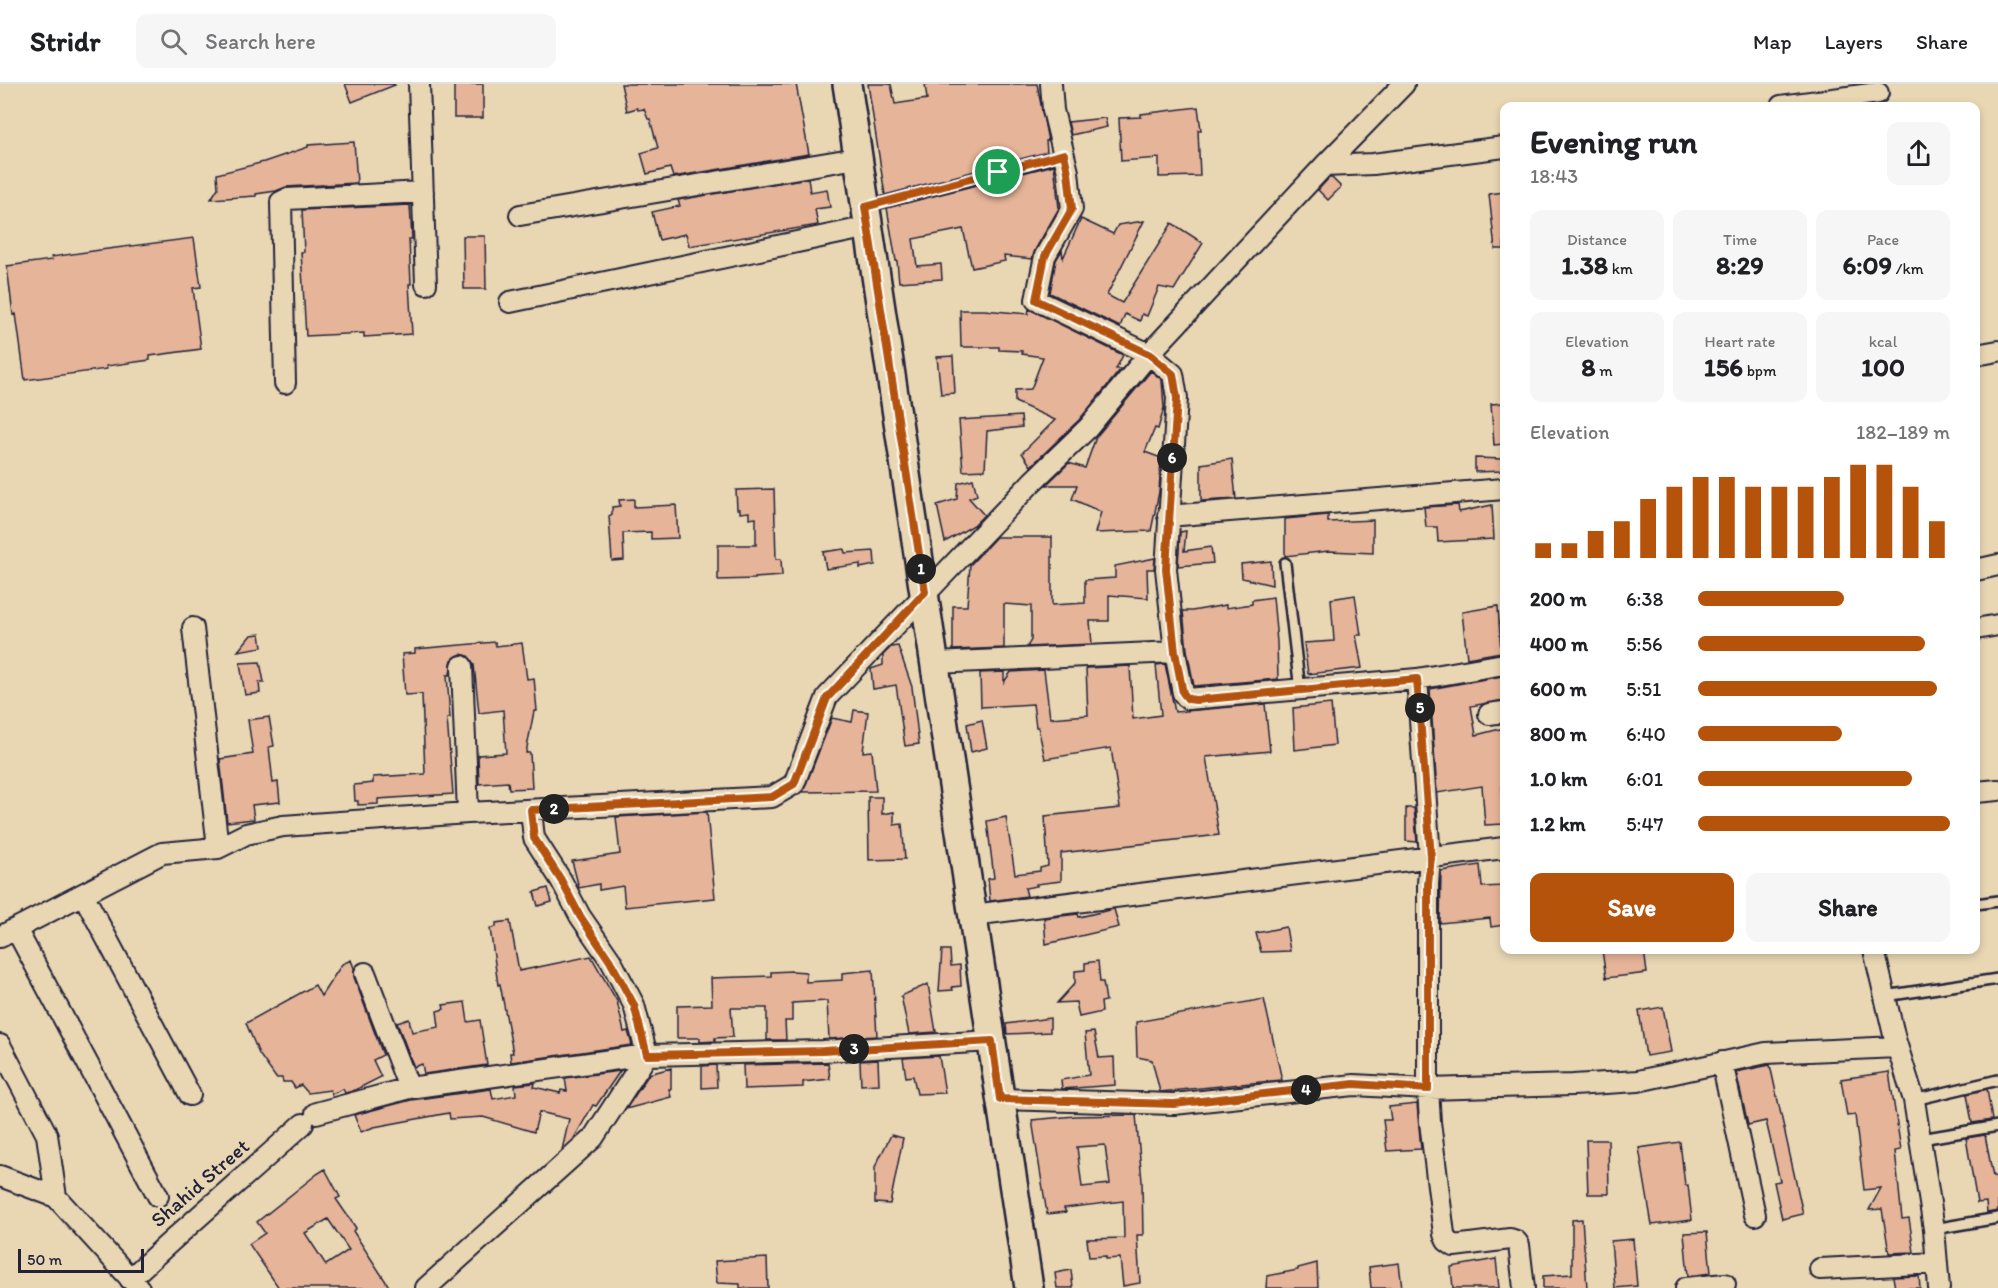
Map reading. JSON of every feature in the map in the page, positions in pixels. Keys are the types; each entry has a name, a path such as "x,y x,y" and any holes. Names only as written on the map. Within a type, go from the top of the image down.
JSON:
{"main road":[{"path":"847,84 1029,1288"}],"street":[{"path":"419,84 426,284"},
{"path":"1051,84 1053,110 1068,172 1072,209 1045,256 1036,300 1149,354 1173,374 1177,398 1166,569 1175,652 1183,693 1188,699 1300,690 1417,679 1500,665"},
{"path":"158,1196 8,933 162,854 218,848 246,834 283,826 468,813 772,797 794,784 827,698 925,592 1088,428 1149,354 1324,166 1404,84"},
{"path":"1813,102 1877,94"},
{"path":"1324,166 1373,164 1500,148"},
{"path":"520,215 857,158"},
{"path":"285,383 281,202 286,199 423,192"},
{"path":"510,302 867,217"},
{"path":"1980,354 1998,351"},
{"path":"1168,516 1500,489"},
{"path":"1980,569 1998,565"},
{"path":"1980,628 1998,625"},
{"path":"193,628 218,848"},
{"path":"935,663 1175,652"},
{"path":"462,666 468,813"},
{"path":"1417,679 1431,857 1428,884 1428,1089 1431,1133 1444,1234 1447,1241 1454,1245 1510,1239 1516,1241 1519,1245 1524,1288"},
{"path":"1980,792 1998,790"},
{"path":"426,1288 593,1138 647,1055 634,1005 610,961 580,916 561,880 534,838 531,810"},
{"path":"973,915 1500,848"},
{"path":"83,894 190,1095"},
{"path":"1875,954 1897,1047 1914,1101 1934,1230 1940,1288"},
{"path":"365,973 409,1088 647,1055 823,1051 992,1041"},
{"path":"0,1045 47,1135 57,1197"},
{"path":"1000,1099 1174,1104 1354,1084 1428,1089 1573,1085 1638,1081 1766,1053 1897,1047"},
{"path":"1722,1062 1755,1215"},
{"name":"Shahid Street","path":"135,1283 188,1224 234,1187 309,1119 409,1088"},
{"path":"0,1176 57,1197 135,1283"},
{"path":"1820,1269 1937,1263"},
{"path":"1686,1288 1725,1284"}],"lane":[{"path":"867,217 1064,154"},
{"path":"1285,563 1300,690"},
{"path":"1980,903 1998,901"},
{"path":"1884,996 1998,979"},
{"path":"1914,1101 1998,1080"},
{"path":"1921,1139 1998,1126"},
{"path":"1934,1230 1998,1218"}],"building":[{"path":"345,84 394,84 395,85 352,102"},
{"path":"454,84 483,84 483,118 454,118"},
{"path":"621,84 796,84 809,154 673,177 670,168 647,174 641,153 658,148 650,119 644,109 638,110 637,108 627,111"},
{"path":"868,84 891,84 895,104 927,99 925,84 1037,84 1048,141 1046,141 1047,152 885,195"},
{"path":"1198,107 1201,130 1198,130 1200,176 1159,177 1159,158 1121,161 1119,118 1141,117 1141,114"},
{"path":"1105,118 1107,127 1071,135 1068,122"},
{"path":"354,142 357,183 286,187 256,194 256,196 211,199 218,188 217,174 264,162 308,147 308,145"},
{"path":"1054,165 1059,208 1032,259 1004,256 1005,261 972,268 963,229 913,239 917,266 941,264 942,279 899,282 887,208"},
{"path":"808,178 810,192 827,189 830,207 815,209 818,225 689,246 686,234 659,240 652,212 680,206 678,200"},
{"path":"1329,178 1341,187 1328,200 1318,190"},
{"path":"1500,193 1500,249 1495,249 1489,194"},
{"path":"410,205 412,239 409,239 411,284 409,284 412,334 364,337 364,333 306,336 301,252 304,252 302,210"},
{"path":"1081,219 1113,234 1118,225 1144,221 1107,295 1122,303 1172,223 1203,243 1174,290 1159,287 1147,316 1142,314 1140,321 1125,314 1120,327 1050,293 1056,260 1062,250 1063,258"},
{"path":"463,236 485,236 486,289 464,289"},
{"path":"194,238 201,287 193,288 201,349 150,356 150,360 106,366 107,369 25,380 7,266 52,260 51,257"},
{"path":"1029,309 1123,355 1116,369 1121,369 1079,420 1031,466 1022,453 1055,420 1015,402 1015,390 1031,389 1043,357 1022,354 1022,351 999,350 999,347 961,347 960,310 1028,314"},
{"path":"953,356 955,393 941,394 937,357"},
{"path":"1151,371 1162,380 1164,408 1158,429 1155,428 1145,452 1161,458 1159,492 1151,531 1095,533 1101,512 1072,499 1077,485 1046,485 1069,463 1085,468 1096,437"},
{"path":"1500,403 1500,444 1494,445 1491,404"},
{"path":"1021,416 1022,427 987,431 985,470 963,471 959,420"},
{"path":"1475,458 1500,459 1500,471 1475,472"},
{"path":"1232,459 1236,499 1201,501 1201,464"},
{"path":"973,479 977,495 969,498 984,515 974,525 945,542 937,505 957,499 958,483"},
{"path":"774,489 776,559 781,559 782,576 718,580 718,545 756,545 756,518 749,519 749,512 740,513 740,509 737,509 736,490"},
{"path":"634,499 634,507 676,505 678,538 651,539 651,532 623,533 624,560 612,561 609,516 612,514 612,507 620,506 619,500"},
{"path":"1458,505 1459,512 1492,505 1494,539 1438,542 1437,527 1426,527 1424,507"},
{"path":"1328,515 1328,522 1373,520 1373,553 1329,551 1285,556 1285,519"},
{"path":"1186,531 1184,551 1211,547 1213,563 1178,566 1180,532"},
{"path":"996,537 1052,537 1052,605 1085,603 1085,580 1115,578 1115,566 1155,558 1154,569 1147,569 1148,598 1109,595 1109,621 1090,621 1092,644 1027,647 1031,640 1031,606 1004,604 1004,648 953,650 953,606 967,606 970,565"},
{"path":"844,549 845,553 874,551 875,565 860,568 860,564 826,569 823,552"},
{"path":"1271,561 1272,585 1242,578 1241,564"},
{"path":"1355,595 1361,635 1356,635 1362,668 1308,674 1304,643 1334,641 1331,599"},
{"path":"1273,597 1278,679 1194,686 1183,611 1252,604 1252,600"},
{"path":"1498,606 1500,652 1467,658 1462,612"},
{"path":"260,634 262,647 238,651 251,635"},
{"path":"495,642 496,646 522,643 527,679 534,678 537,711 534,711 526,753 530,753 532,788 509,789 508,782 479,784 478,755 506,753 503,710 479,713 474,665 468,656 461,654 452,660 450,675 447,675 450,718 447,718 453,794 378,799 378,804 358,805 358,801 355,801 354,785 373,783 373,777 425,774 422,694 405,695 402,654 415,653 415,649"},
{"path":"898,646 912,687 919,744 905,746 896,685 873,689 871,669 883,665 883,655 891,647"},
{"path":"260,662 264,682 259,682 260,693 245,695 240,663"},
{"path":"1165,664 1175,712 1265,704 1270,751 1206,757 1219,835 1061,853 1061,881 1036,884 1037,886 1025,888 1027,896 990,901 988,879 994,878 987,821 1006,817 1015,874 1040,871 1040,868 1048,866 1045,816 1120,808 1111,748 1045,759 1038,727 1036,727 1033,704 981,707 980,673 1004,672 1004,682 1011,672 1044,670 1050,718 1088,715 1086,668 1130,666 1133,719 1161,715 1156,665"},
{"path":"1500,676 1500,701 1471,706 1476,735 1500,729 1500,824 1485,825 1482,786 1437,793 1430,689"},
{"path":"1331,704 1335,745 1295,750 1293,708"},
{"path":"854,710 868,712 863,752 872,751 876,791 803,792 832,718 852,722"},
{"path":"269,717 274,746 269,747 273,783 278,782 280,802 252,805 254,819 227,822 220,759 253,754 248,720"},
{"path":"982,720 987,748 971,752 967,724"},
{"path":"868,797 882,797 882,814 894,812 894,825 902,824 905,859 869,860"},
{"path":"1406,808 1414,808 1417,842 1406,841"},
{"path":"707,812 715,898 625,907 623,886 599,890 599,884 579,888 572,861 620,854 616,817"},
{"path":"1480,865 1482,887 1500,886 1500,926 1491,927 1490,918 1440,923 1441,871"},
{"path":"548,888 552,902 538,906 534,892"},
{"path":"1114,909 1119,927 1046,944 1044,918 1078,914 1079,917"},
{"path":"510,921 519,971 591,956 617,1001 624,1032 628,1031 632,1045 511,1062 510,1053 513,1053 500,984 498,985 490,928 496,927 496,923"},
{"path":"1286,927 1290,951 1261,952 1256,933"},
{"path":"942,950 950,950 951,966 960,965 961,986 952,987 953,990 939,991"},
{"path":"1603,954 1645,954 1647,973 1606,978"},
{"path":"351,960 354,977 383,1055 373,1060 381,1077 353,1091 345,1093 343,1089 332,1094 330,1090 308,1093 301,1085 295,1088 291,1082 283,1082 282,1078 276,1078 259,1054 246,1023 315,985 321,996 342,964"},
{"path":"1098,961 1100,982 1103,982 1106,1001 1101,1002 1102,1012 1079,1017 1076,1002 1057,1003 1075,983 1075,971 1085,970 1085,963"},
{"path":"873,970 877,1036 829,1039 827,1001 792,1003 792,1021 785,1021 786,1040 767,1040 767,1008 731,1008 733,1037 700,1042 700,1038 677,1038 677,1006 712,1005 711,978 771,976 771,972 792,971 806,972 806,982 842,980 842,973"},
{"path":"928,984 936,1032 909,1034 901,996"},
{"path":"1264,999 1282,1080 1160,1092 1152,1060 1137,1057 1136,1022"},
{"path":"465,1002 468,1022 480,1020 487,1065 424,1074 422,1064 414,1067 397,1023 409,1019 412,1032 439,1027 437,1011 444,1009 443,1005"},
{"path":"1663,1007 1671,1052 1646,1056 1639,1011"},
{"path":"1050,1018 1050,1032 1007,1034 1006,1024"},
{"path":"1094,1032 1099,1058 1114,1057 1115,1085 1062,1089 1061,1080 1089,1075 1085,1033"},
{"path":"939,1056 945,1093 917,1094 913,1076 906,1077 903,1058"},
{"path":"878,1060 879,1084 861,1085 860,1061"},
{"path":"828,1063 830,1079 803,1082 803,1087 744,1089 743,1065"},
{"path":"716,1065 717,1087 702,1088 702,1066"},
{"path":"1770,1065 1803,1214 1782,1219 1774,1182 1780,1181 1766,1121 1748,1125 1736,1072"},
{"path":"671,1068 671,1089 669,1089 671,1097 626,1109 649,1074"},
{"path":"620,1071 596,1106 593,1105 573,1140 562,1150 569,1119 539,1112 534,1132 483,1117 450,1119 449,1113 374,1127 361,1132 354,1115 411,1100 491,1089 493,1099 516,1095 515,1085 535,1083 534,1087 560,1093 561,1090 567,1091 565,1078"},
{"path":"1889,1072 1901,1150 1895,1151 1902,1219 1909,1218 1914,1252 1889,1253 1882,1209 1869,1210 1881,1188 1864,1190 1855,1115 1847,1116 1841,1079"},
{"path":"1987,1089 1992,1120 1972,1123 1967,1094"},
{"path":"1417,1104 1421,1149 1387,1151 1383,1120 1391,1120 1389,1107"},
{"path":"1136,1115 1142,1181 1143,1235 1137,1235 1140,1283 1123,1286 1120,1258 1089,1257 1087,1239 1124,1238 1123,1201 1064,1208 1066,1212 1047,1214 1032,1120 1075,1116","holes":["1105,1145 1110,1184 1082,1187 1077,1147"]},
{"path":"891,1135 903,1138 890,1204 875,1203 875,1167"},
{"path":"1985,1135 1993,1177 1996,1176 1998,1195 1998,1211 1987,1213 1986,1202 1977,1203 1966,1138"},
{"path":"1586,1140 1608,1140 1609,1194 1588,1194"},
{"path":"1680,1142 1692,1220 1652,1225 1639,1148"},
{"path":"325,1169 340,1197 336,1199 356,1228 353,1231 390,1288 279,1288 249,1244 265,1233 257,1222","holes":["328,1219 349,1250 326,1265 305,1233"]},
{"path":"1582,1219 1587,1288 1543,1288 1543,1276 1572,1274 1572,1220"},
{"path":"1707,1232 1711,1273 1688,1276 1684,1233"},
{"path":"1633,1239 1637,1286 1615,1288 1611,1241"},
{"path":"767,1258 768,1288 740,1288 740,1284 717,1283 715,1261"},
{"path":"1496,1259 1499,1288 1453,1288 1451,1267"},
{"path":"1317,1263 1318,1288 1266,1288 1267,1276 1298,1270 1298,1268"},
{"path":"1399,1263 1402,1288 1371,1288 1369,1267"},
{"path":"1071,1270 1073,1288 1057,1288 1055,1273"},
{"path":"1919,1276 1920,1288 1895,1288 1893,1277"}],"route":[{"path":"1064,154 1072,209 1045,256 1036,300 1149,354 1173,374 1177,398 1166,569 1175,652 1183,693 1188,699 1196,700 1417,679 1431,857 1428,884 1430,1024 1428,1089 1354,1084 1174,1104 1000,1099 992,1041 823,1051 647,1055 634,1005 610,961 580,916 561,880 534,838 531,810 772,797 794,784 827,698 925,592 865,207 998,172 1064,154"}]}
